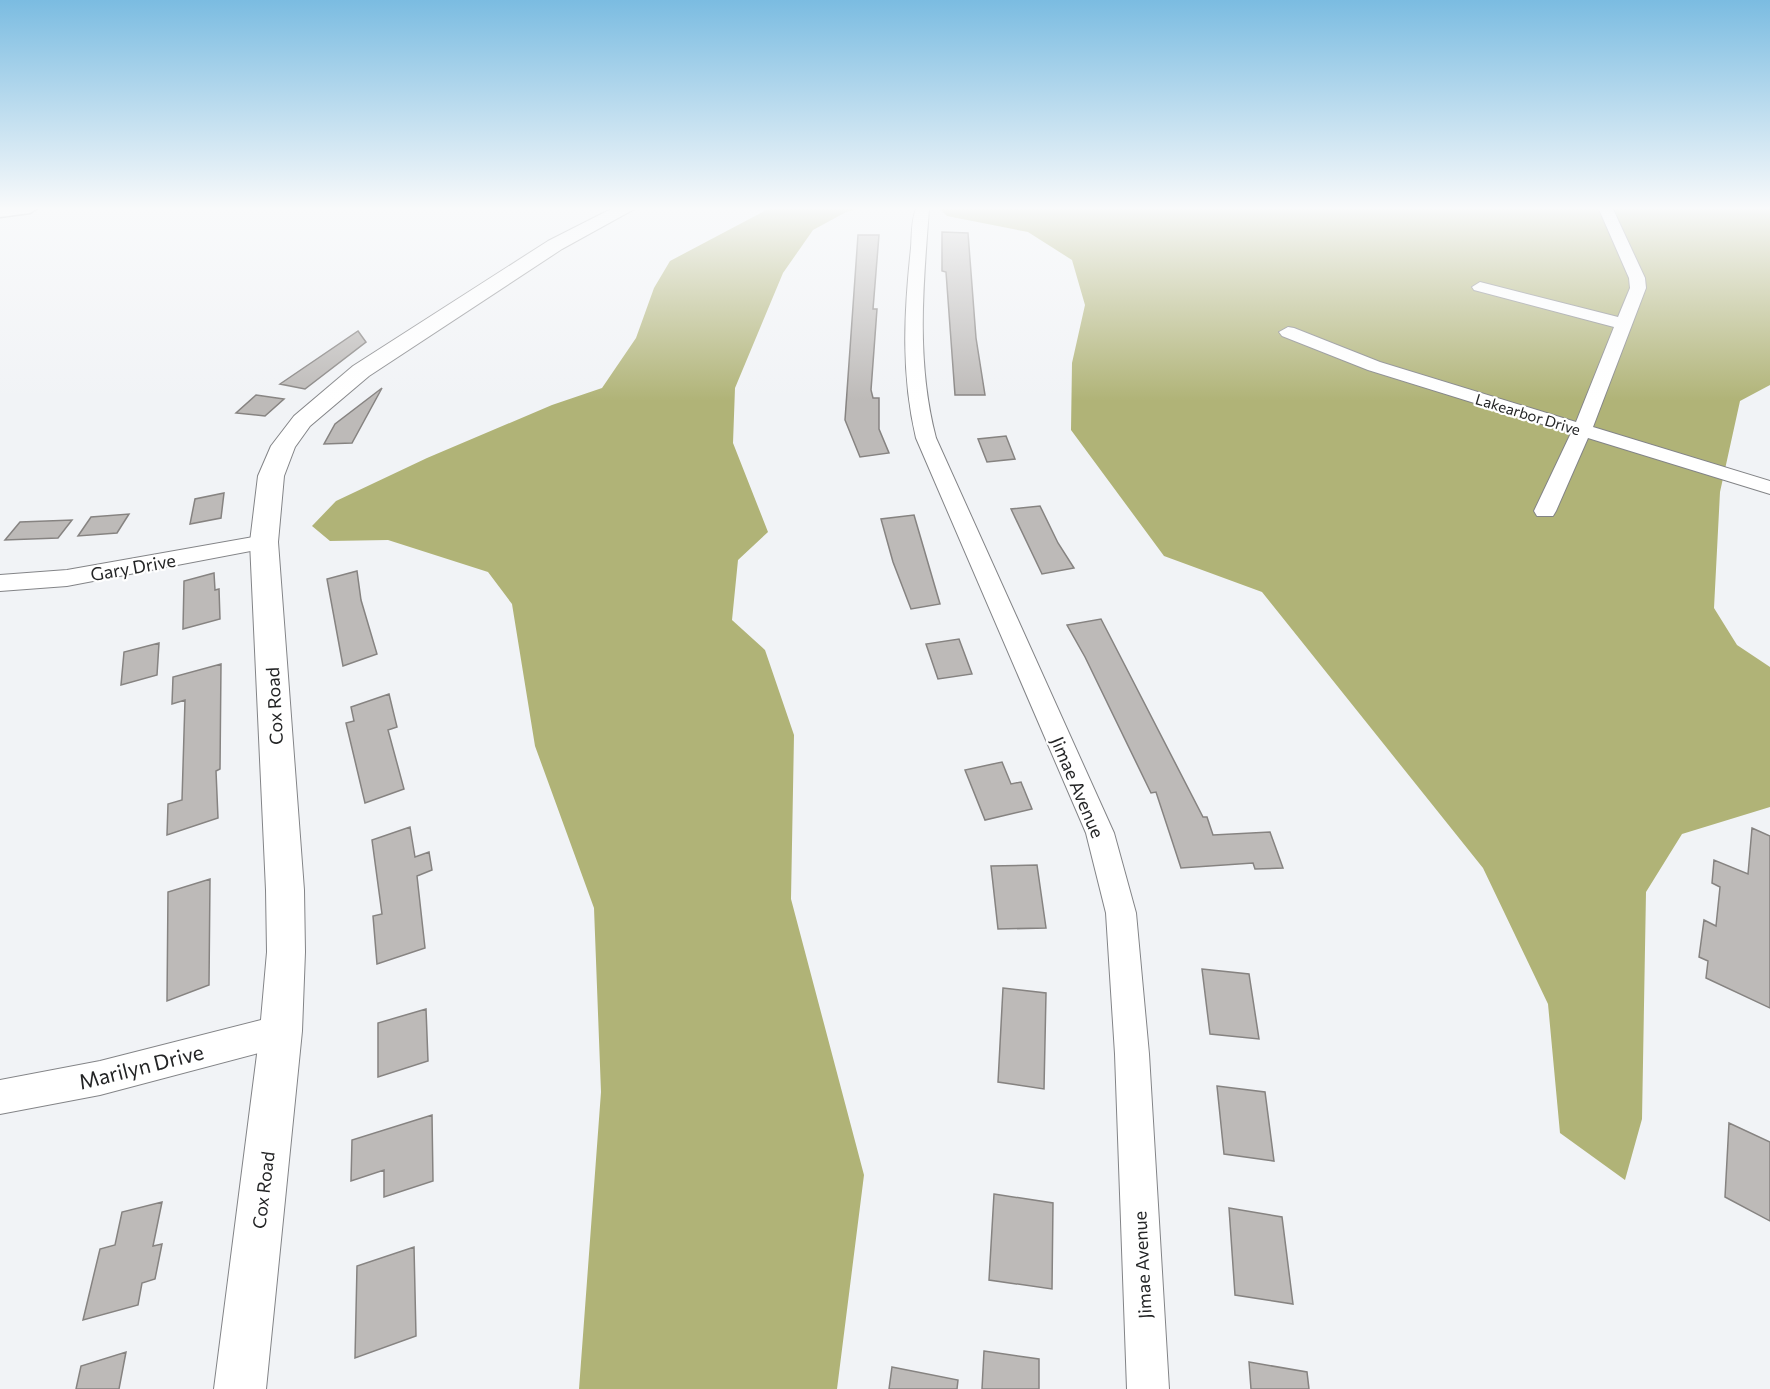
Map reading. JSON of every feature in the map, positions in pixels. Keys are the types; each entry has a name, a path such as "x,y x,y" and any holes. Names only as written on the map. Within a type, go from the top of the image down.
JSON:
{"street":[{"name":"Cox Road","path":"240,1389 281,1032 286,952 285,890 264,542 271,476 283,446 302,421 330,395 511,272"},
{"name":"Jimae Avenue","path":"917,272 911,346 914,388 926,438 1100,833 1121,913 1132,1054 1148,1389"},
{"path":"1545,511 1582,430 1638,288 1633,272"},
{"path":"1480,287 1624,324"},
{"name":"Lakearbor Drive","path":"1288,332 1374,366 1770,489"},
{"name":"Gary Drive","path":"0,583 123,569 264,542"},
{"name":"Marilyn Drive","path":"0,1097 100,1078 281,1032"}],"green space":[{"path":"664,272 784,272 735,388 733,443 768,532 738,560 732,620 765,650 794,735 791,899 864,1175 837,1389 579,1389 601,1092 594,908 535,746 512,604 488,572 388,540 330,541 312,526 336,501 427,458 552,405 602,388 636,338 654,288"},
{"path":"1075,272 1770,272 1770,385 1740,401 1720,492 1714,608 1737,645 1770,667 1770,807 1682,834 1646,892 1642,1119 1625,1180 1560,1133 1548,1004 1483,868 1262,592 1164,556 1071,430 1072,363 1085,305"}],"building":[{"path":"855,272 876,272 873,309 877,309 871,390 873,398 879,398 879,429 889,453 860,457 845,420"},
{"path":"946,272 971,272 976,338 985,395 955,395"},
{"path":"358,331 366,342 305,389 280,384"},
{"path":"382,388 352,443 324,444 335,424"},
{"path":"256,395 284,399 265,416 236,413"},
{"path":"1006,436 1015,459 987,462 978,439"},
{"path":"224,493 221,518 190,524 195,499"},
{"path":"1040,506 1058,543 1074,568 1042,574 1011,509"},
{"path":"129,514 117,533 78,536 91,517"},
{"path":"914,515 940,604 911,609 893,562 881,519"},
{"path":"72,520 58,538 5,540 20,522"},
{"path":"357,571 361,600 377,654 343,666 327,579"},
{"path":"214,573 215,590 219,589 220,619 183,629 184,581"},
{"path":"1101,619 1203,817 1207,817 1213,835 1270,832 1283,868 1255,869 1253,863 1181,868 1156,792 1151,793 1067,625"},
{"path":"959,639 972,674 938,679 926,644"},
{"path":"159,643 157,675 121,685 124,652"},
{"path":"221,664 220,769 216,771 218,818 167,835 168,804 182,800 185,700 172,704 173,677"},
{"path":"389,694 397,727 388,730 404,789 365,803 346,723 354,721 351,707"},
{"path":"1002,762 1011,784 1021,782 1032,809 985,820 965,770"},
{"path":"410,827 415,857 429,852 432,870 417,876 425,948 377,964 373,916 382,914 372,840"},
{"path":"1752,828 1770,836 1770,1008 1706,978 1708,961 1699,957 1704,920 1716,926 1720,887 1712,883 1714,860 1748,874"},
{"path":"1037,865 1046,928 998,929 991,866"},
{"path":"210,879 209,985 167,1001 168,892"},
{"path":"1202,969 1249,974 1259,1039 1210,1034"},
{"path":"1003,988 1046,993 1044,1089 998,1082"},
{"path":"426,1009 428,1061 378,1077 378,1023"},
{"path":"1217,1086 1265,1092 1274,1161 1224,1154"},
{"path":"432,1115 433,1181 384,1197 384,1170 351,1181 352,1140"},
{"path":"1729,1123 1770,1142 1770,1221 1725,1197"},
{"path":"994,1194 1053,1203 1052,1289 989,1280"},
{"path":"162,1202 153,1246 162,1244 155,1279 142,1283 138,1305 83,1320 100,1249 115,1245 122,1212"},
{"path":"1229,1208 1282,1217 1293,1304 1235,1295"},
{"path":"414,1247 416,1336 355,1358 357,1266"},
{"path":"984,1351 1039,1359 1039,1389 982,1389"},
{"path":"126,1352 119,1389 76,1389 81,1366"},
{"path":"1249,1362 1307,1372 1309,1389 1251,1389"},
{"path":"892,1367 958,1380 957,1389 889,1389"}]}
